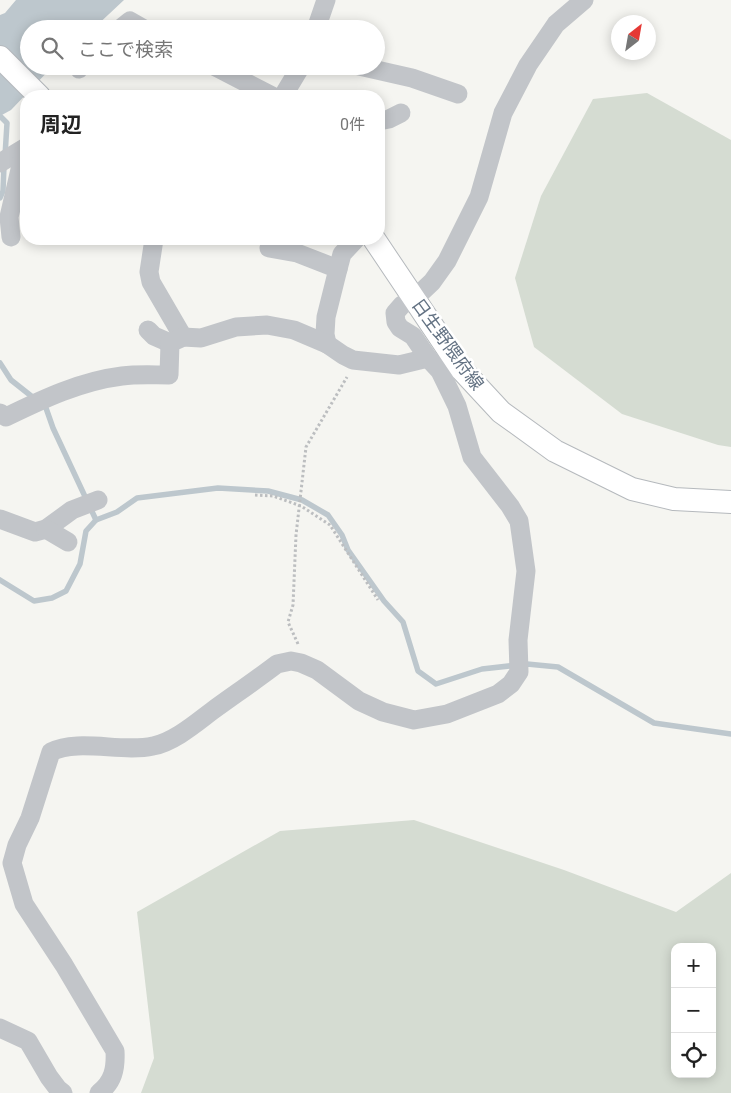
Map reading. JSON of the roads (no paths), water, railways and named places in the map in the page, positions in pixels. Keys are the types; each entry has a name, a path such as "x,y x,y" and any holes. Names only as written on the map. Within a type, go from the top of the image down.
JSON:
{"main road":[{"path":"0,57 33,90"},
{"name":"日生野隈府線","path":"378,245 462,370 501,412 556,451 632,489 674,499 731,502"}],"street":[{"path":"319,20 326,0"},
{"path":"99,1093 112,1080 116,1065 115,1051 64,965 24,904 12,863 17,845 30,818 51,752 71,746 132,749 155,746 182,734 277,664 291,661 317,670 359,701 383,712 414,720 447,714 498,694 511,684 519,672 518,640 526,571 520,522 472,457 458,406 440,371 428,358 413,336 400,328 396,322 395,313 402,305 414,299 432,282 447,261 479,198 503,113 528,65 556,24 584,0"},
{"path":"385,72 412,78 458,94"},
{"path":"231,75 260,90"},
{"path":"287,90 296,75"},
{"path":"385,120 401,113"},
{"path":"0,163 20,151"},
{"path":"11,237 9,217 20,170"},
{"path":"0,413 6,417 47,397 95,381 123,376 169,381 177,340 151,282 149,272 153,245"},
{"path":"327,344 325,334 326,317 342,254 350,245"},
{"path":"269,248 297,253 338,269"},
{"path":"148,330 161,340 177,340 201,338 236,327 267,325 294,330 327,344 353,360 399,365 428,358"},
{"path":"0,519 34,532 46,529 72,510 98,500"},
{"path":"46,529 68,542"},
{"path":"0,1028 28,1041 49,1077 63,1093"}],"waterway":[{"path":"0,116 7,123 5,156"},
{"path":"0,198 3,191 4,166"},
{"path":"0,363 11,380 35,399"},
{"path":"42,405 46,408 53,428 96,520"},
{"path":"0,580 34,601 52,598 66,591 80,564 86,531 96,520 117,512 137,498 218,488 268,491 302,500 328,515 342,535 348,550 384,601 403,622 418,671 436,684 482,669 527,664 558,667 654,723 731,734"}]}
